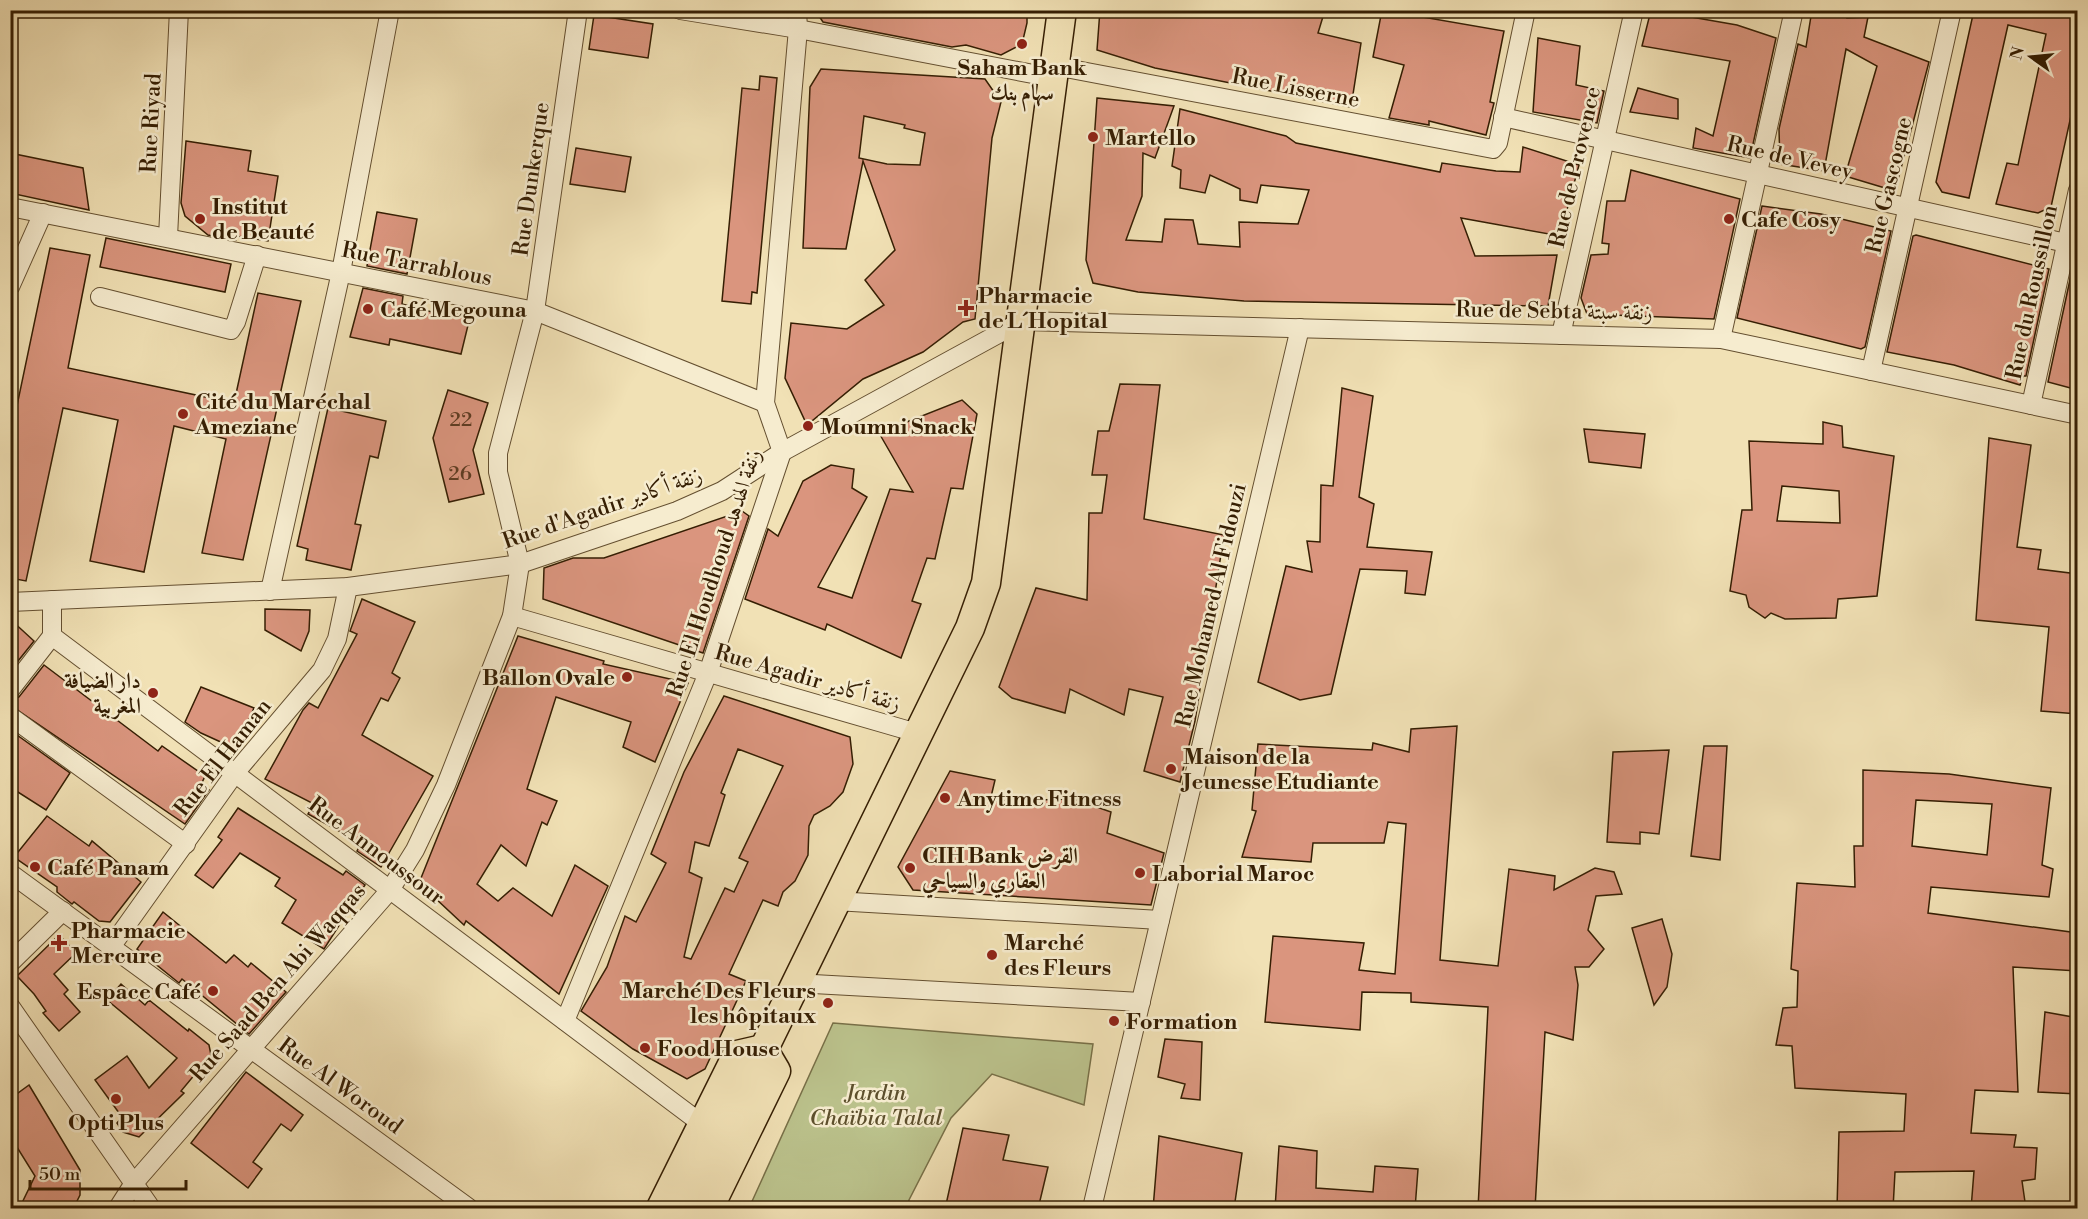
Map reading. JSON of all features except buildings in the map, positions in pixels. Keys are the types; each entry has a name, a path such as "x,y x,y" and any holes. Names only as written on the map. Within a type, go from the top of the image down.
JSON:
{"main road":[{"path":"686,1209 835,900 970,628 986,583 1062,10"},
{"path":"661,1209 737,1055 763,1048"},
{"path":"709,1209 776,1071 763,1048"}],"street":[{"name":"Rue Riyad","path":"168,237 179,10"},
{"path":"270,591 341,272 390,10"},
{"name":"Rue Dunkerque","path":"520,564 498,472 498,453 535,311 578,10"},
{"name":"Rue Lisserne","path":"680,10 798,20 1055,72 1489,149 1498,143 1526,10"},
{"name":"Rue de Provence","path":"1561,334 1634,10"},
{"path":"1721,339 1794,10"},
{"name":"Rue Gascogne","path":"1871,371 1952,10"},
{"name":"Rue El Houdhoud زنقة الهدهد","path":"565,1021 708,673 782,452 765,403 798,20"},
{"name":"Rue de Vevey","path":"1503,117 2066,243"},
{"name":"Rue du Roussillon","path":"2031,405 2078,190"},
{"name":"Rue Tarrablous","path":"10,207 535,311 765,403"},
{"path":"10,287 43,213"},
{"path":"100,297 231,330 236,322 257,255"},
{"name":"Rue de Sebta زنقة سبتة","path":"1022,321 1721,339 2078,415"},
{"name":"Rue d'Agadir زنقة أكادير","path":"10,602 348,587 520,564 677,511 722,491 782,452 1022,321"},
{"name":"Rue Mohamed Al Fidouzi","path":"1092,1209 1300,328"},
{"name":"Rue Saad Ben Abi Waqqas","path":"118,1209 134,1183 390,890 416,850 446,785 512,616 520,564"},
{"name":"Rue El Haman","path":"111,947 235,773 322,670 337,639 348,587"},
{"path":"10,690 52,636 52,600"},
{"name":"Rue Agadir زنقة أكادير","path":"512,616 917,733"},
{"name":"Rue Annoussour","path":"52,636 702,1124"},
{"path":"10,716 186,844"},
{"name":"Rue Al Woroud","path":"10,873 462,1207"},
{"path":"835,900 1160,920"},
{"path":"10,963 63,911"},
{"path":"795,983 1141,1002"},
{"path":"10,1006 151,1209"}],"green space":[{"name":"Jardin Chaïbia Talal","path":"833,1023 1093,1044 1084,1105 992,1074 951,1118 909,1200 908,1208 749,1208"}],"place":[{"name":"Saham Bank سهام بنك","path":"1022,44"},
{"name":"Martello","path":"1093,137"},
{"name":"Institut de Beauté","path":"200,219"},
{"name":"Cafe Cosy","path":"1729,219"},
{"name":"Pharmacie de L´Hopital","path":"966,308"},
{"name":"Café Megouna","path":"368,309"},
{"name":"Cité du Maréchal Ameziane","path":"183,414"},
{"name":"Moumni Snack","path":"808,426"},
{"name":"Ballon Ovale","path":"627,677"},
{"name":"دار الضيافة المغربية","path":"153,693"},
{"name":"Maison de la Jeunesse Etudiante","path":"1171,769"},
{"name":"Anytime Fitness","path":"945,798"},
{"name":"Café Panam","path":"35,867"},
{"name":"CIH Bank القرض العقاري والسياحي","path":"910,868"},
{"name":"Laborial Maroc","path":"1140,873"},
{"name":"Pharmacie Mercure","path":"59,943"},
{"name":"Marché des Fleurs","path":"992,955"},
{"name":"Espace Café","path":"213,991"},
{"name":"Marché Des Fleurs les hôpitaux","path":"828,1003"},
{"name":"Formation","path":"1114,1021"},
{"name":"Food House","path":"645,1048"},
{"name":"Opti Plus","path":"116,1099"}]}
